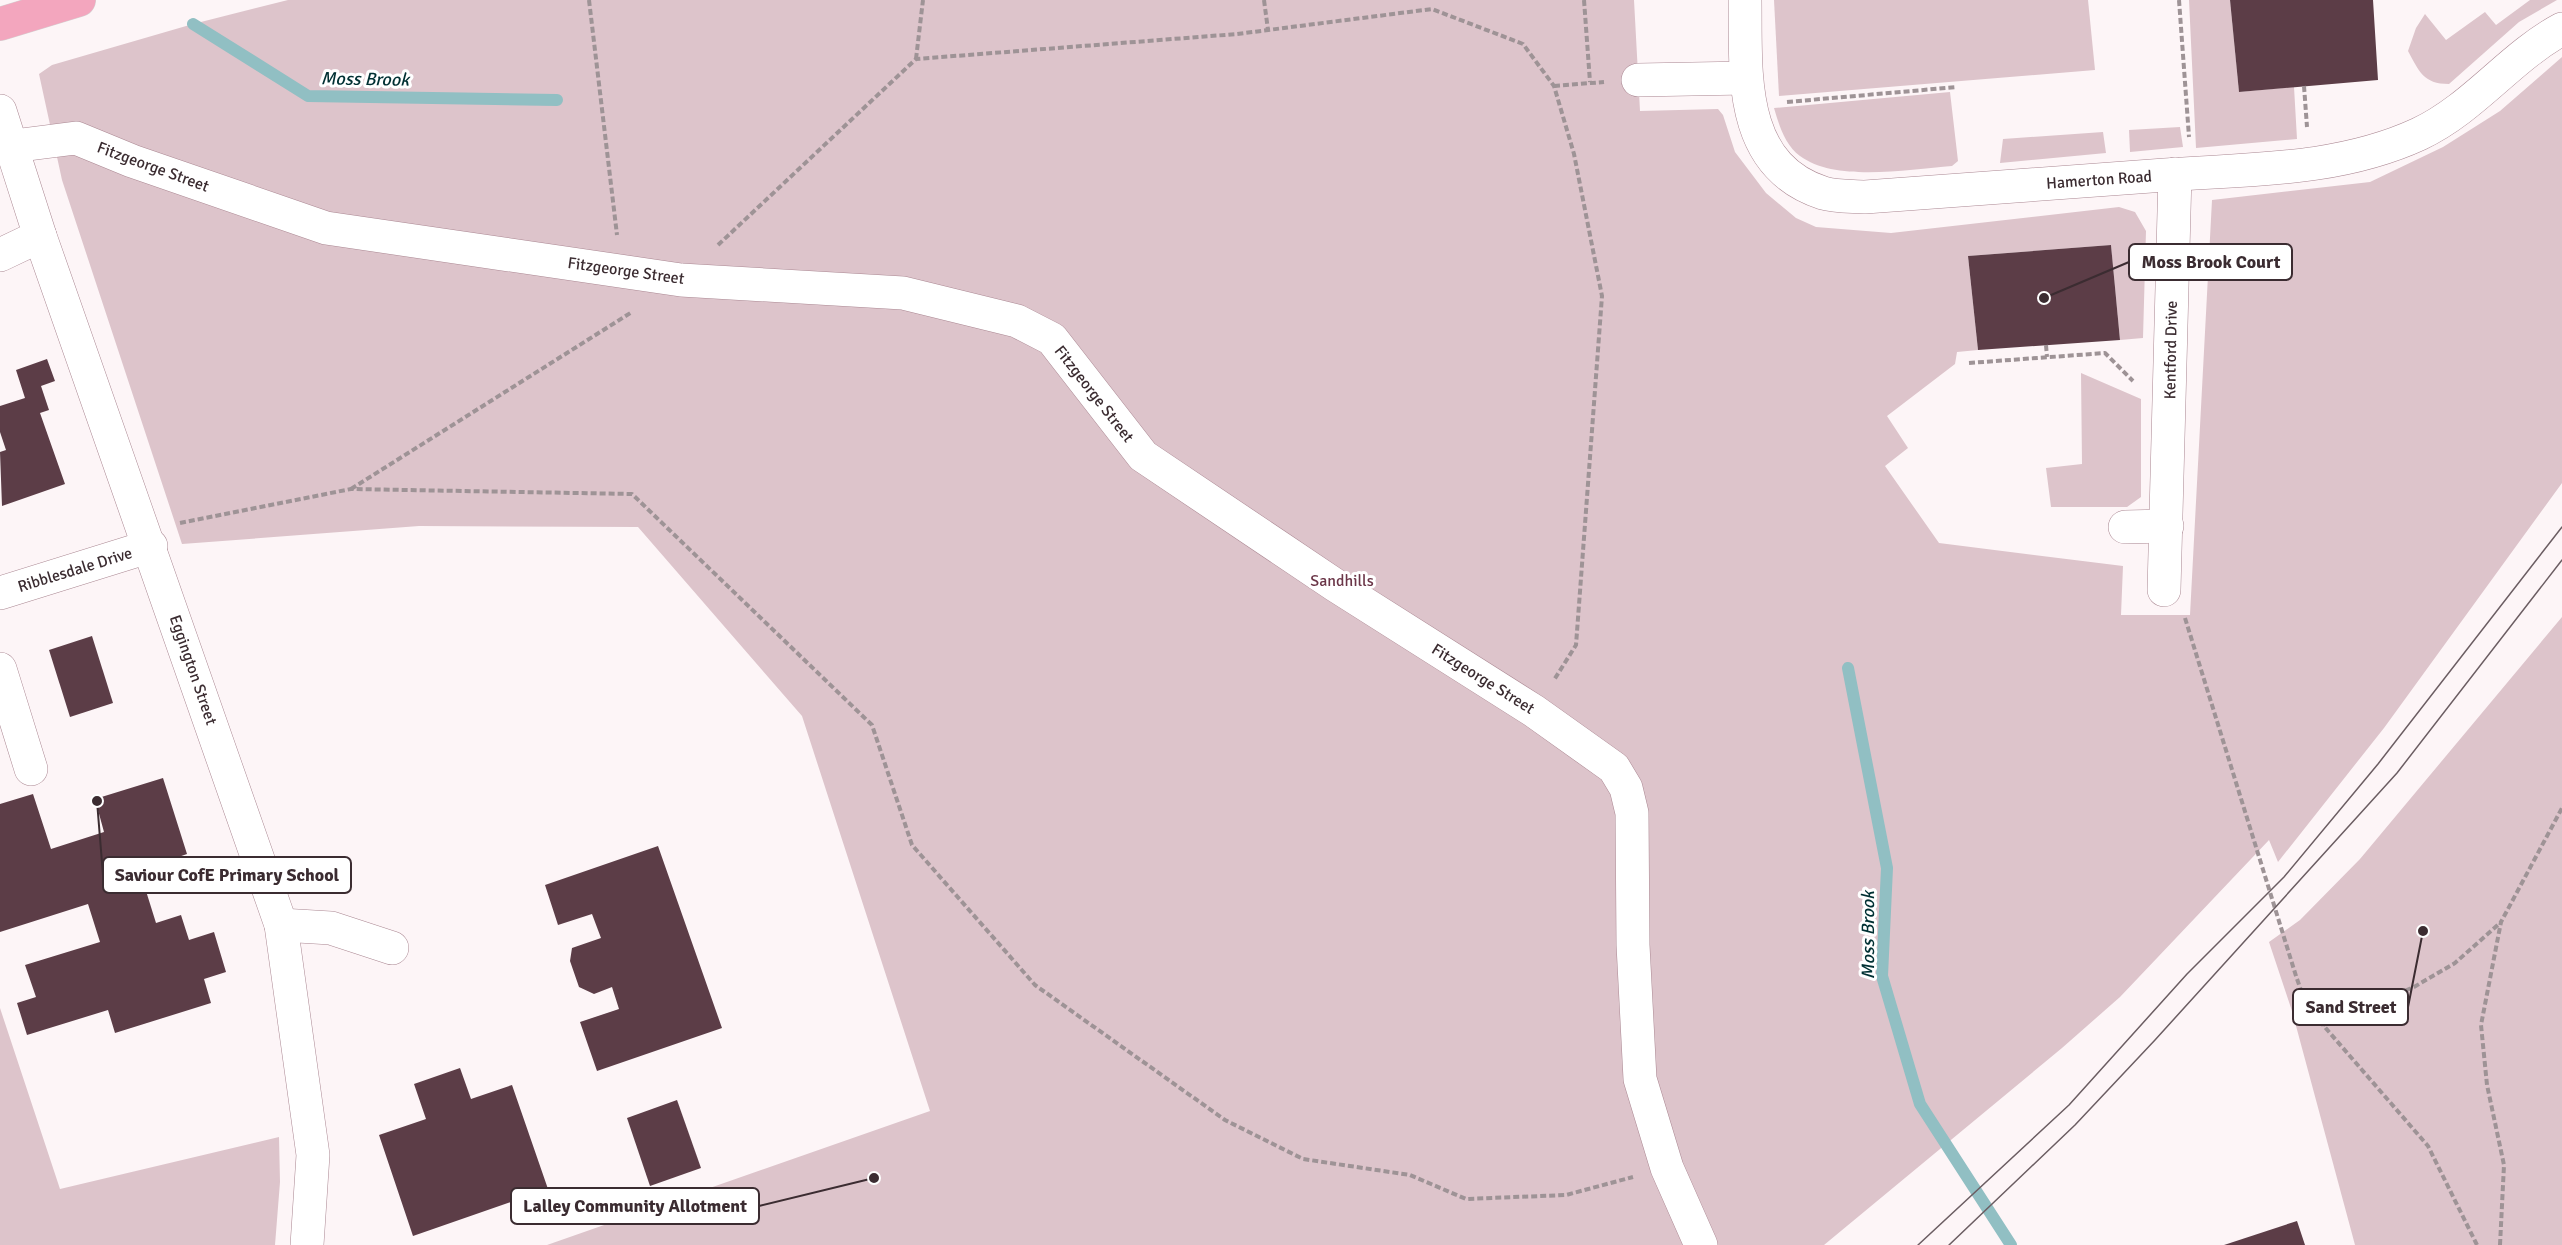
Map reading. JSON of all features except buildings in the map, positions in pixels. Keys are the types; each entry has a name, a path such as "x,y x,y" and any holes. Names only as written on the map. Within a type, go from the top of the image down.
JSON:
{"highway":[{"path":"0,24 79,0"}],"street":[{"name":"Hamerton Road","path":"1745,0 1746,78 1750,114 1763,145 1778,165 1824,194 1865,197 2175,174 2259,171 2358,156 2420,133 2465,106 2527,53 2562,29"},
{"path":"1638,80 1746,78"},
{"name":"Eggington Street","path":"0,111 40,236 281,925 313,1155 307,1245"},
{"name":"Fitzgeorge Street","path":"13,146 76,138 132,161 326,228 681,280 903,293 1017,321 1052,339 1143,456 1335,585 1534,711 1614,768 1626,788 1632,813 1633,945 1640,1080 1667,1168 1701,1245"},
{"name":"Kentford Drive","path":"2174,601 2167,526 2175,174"},
{"path":"0,255 40,236"},
{"path":"2125,527 2167,526"},
{"name":"Ribblesdale Drive","path":"0,593 147,538"},
{"path":"0,669 31,769"},
{"path":"281,925 332,928 392,948"}],"path":[{"path":"589,0 621,271"},
{"path":"916,59 923,0"},
{"path":"1264,0 1268,30"},
{"path":"1584,0 1590,82"},
{"path":"2179,0 2189,143"},
{"path":"351,489 681,280 916,59 1268,30 1432,9 1523,44 1554,86 1574,154 1602,296 1576,645"},
{"path":"1554,86 1638,80"},
{"path":"2304,86 2308,133"},
{"path":"1780,103 1957,87"},
{"path":"2046,345 2047,357"},
{"path":"1969,363 2105,353 2133,381 2141,381"},
{"path":"147,538 351,489 632,494 872,725 912,845 1035,985 1225,1120 1302,1159 1410,1176 1466,1198 1566,1195 1667,1168"},
{"path":"2174,601 2190,641 2304,999 2428,1146 2477,1245"},
{"path":"2500,1245 2504,1165 2487,1085 2481,1025 2501,922 2562,808"},
{"path":"2324,1024 2422,982 2455,963 2501,922"}],"green space":[{"name":"Sandhills","path":"288,0 1634,0 1640,111 1718,109 1723,115 1735,152 1766,193 1796,218 1816,227 1891,233 2119,207 2135,212 2146,231 2143,338 2120,340 2111,245 1968,256 1978,350 1957,352 1955,364 1887,416 1908,448 1885,466 1939,543 2123,566 2121,615 2190,615 2212,200 2370,182 2443,147 2500,111 2562,57 2562,483 2384,728 2278,862 2269,840 2120,997 2062,1048 1824,1245 547,1245 930,1111 802,716 638,527 419,526 182,544 62,180 39,74 52,65 193,24"},
{"path":"1774,0 2088,0 2095,70 1779,96"},
{"path":"2189,0 2230,0 2239,92 2294,87 2297,139 2196,148"},
{"path":"2530,0 2557,0 2519,22 2449,84 2433,82 2423,75 2408,51 2416,28 2425,14 2446,40 2485,12 2496,25"},
{"path":"1950,92 1958,161 1952,166 1915,170 1853,172 1815,164 1800,156 1790,146 1780,128 1774,108"},
{"path":"2180,127 2183,147 2130,152 2129,130"},
{"path":"2103,132 2106,153 2000,163 2003,139"},
{"path":"2081,373 2141,399 2141,497 2127,507 2051,507 2046,468 2082,464"},
{"path":"2562,617 2562,1245 2355,1245 2292,1011 2269,942 2300,920 2360,859"},
{"path":"0,1008 60,1189 279,1137 280,1182 275,1245 0,1245"}],"waterway":[{"name":"Moss Brook","path":"193,24 308,96 557,100"},
{"name":"Moss Brook","path":"1848,668 1887,868 1882,976 1920,1104 2011,1245"}],"tram line":[{"path":"1918,1245 2069,1105 2187,974 2284,877 2378,764 2562,527"},
{"path":"1949,1245 2075,1125 2397,773 2562,560"}],"place":[{"name":"Moss Brook Court","path":"2044,298"},
{"name":"Saviour CofE Primary School","path":"97,801"},
{"name":"Sand Street","path":"2423,931"},
{"name":"Lalley Community Allotment","path":"874,1178"}]}
